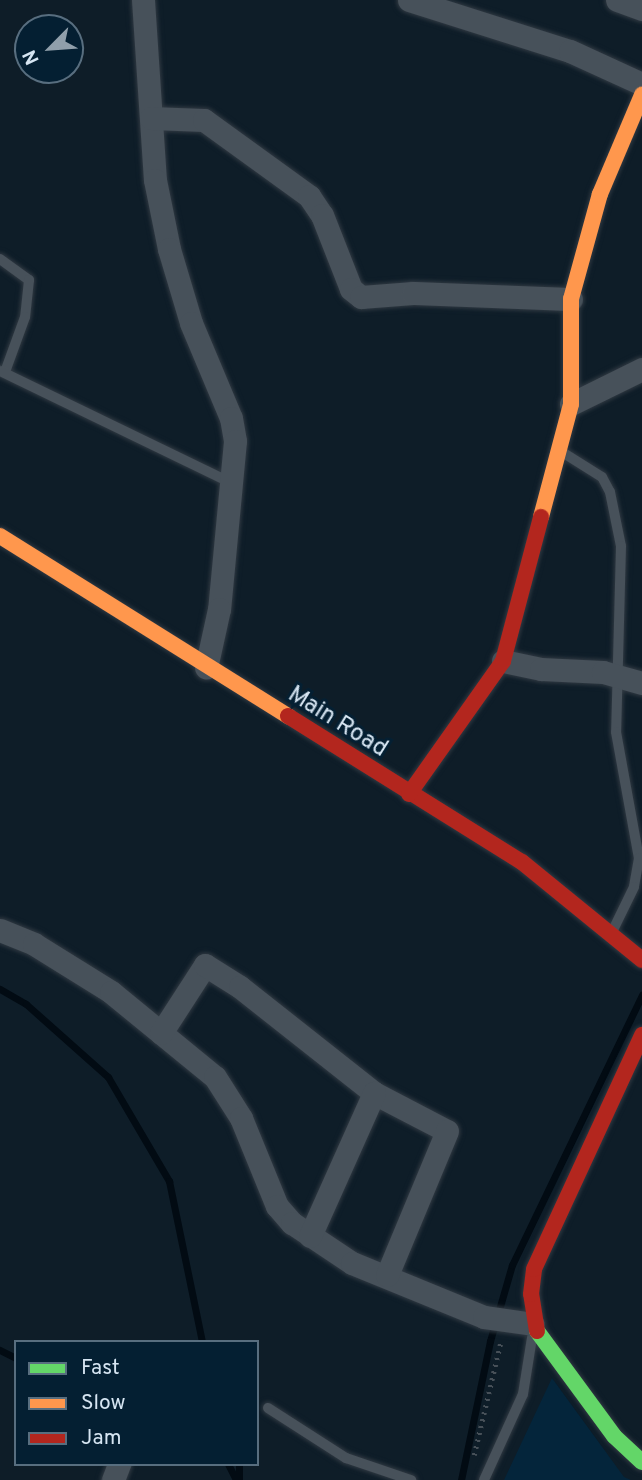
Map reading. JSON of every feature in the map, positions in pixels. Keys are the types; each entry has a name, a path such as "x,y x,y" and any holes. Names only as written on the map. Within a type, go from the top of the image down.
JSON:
{"street":[{"path":"409,0 570,51 642,84"},
{"path":"617,0 642,9"},
{"path":"137,1 151,118 155,180 169,249 191,323 231,418 235,441 219,609 206,668"},
{"path":"409,794 503,662 571,404 571,299 600,194 642,95"},
{"path":"151,118 204,120 309,196 323,215 351,289 361,297 413,293 571,299"},
{"path":"571,404 642,369"},
{"name":"Main Road","path":"0,536 206,668 522,862 642,960"},
{"path":"503,662 615,675 642,683"},
{"path":"0,930 34,943 111,992 215,1077 241,1118 277,1206 310,1236 352,1263 497,1319 533,1324"},
{"path":"160,1033 205,965 240,987 374,1093 447,1131 387,1276"},
{"path":"642,1035 534,1269 533,1324 614,1436 642,1462"},
{"path":"310,1236 374,1093"}],"lane":[{"path":"0,259 29,280 25,317 2,371 171,457 231,482"},
{"path":"559,451 602,477 610,492 621,546 615,675 617,732 639,858 634,887 611,933"},
{"path":"484,1480 523,1394 531,1367 533,1324"},
{"path":"268,1408 346,1458 411,1480"}],"path":[{"path":"472,1468 497,1319"}],"shaded area":[{"path":"552,1378 624,1477 631,1480 504,1480"}],"waterway":[{"path":"0,989 26,1004 108,1077 169,1181 202,1340"},
{"path":"461,1480 490,1341 512,1265 642,995"},
{"path":"0,1350 14,1357"},
{"path":"229,1466 236,1480"},
{"path":"239,1466 239,1480"}],"traffic: fast":[{"path":"537,1331 614,1436 642,1462"}],"traffic: slow":[{"path":"541,517 571,404 571,299 600,194 642,95"},
{"path":"0,536 288,716"}],"traffic: jam":[{"path":"409,794 503,661 541,517"},
{"path":"288,716 522,862 642,960"},
{"path":"537,1331 531,1294 534,1269 642,1035"}]}
